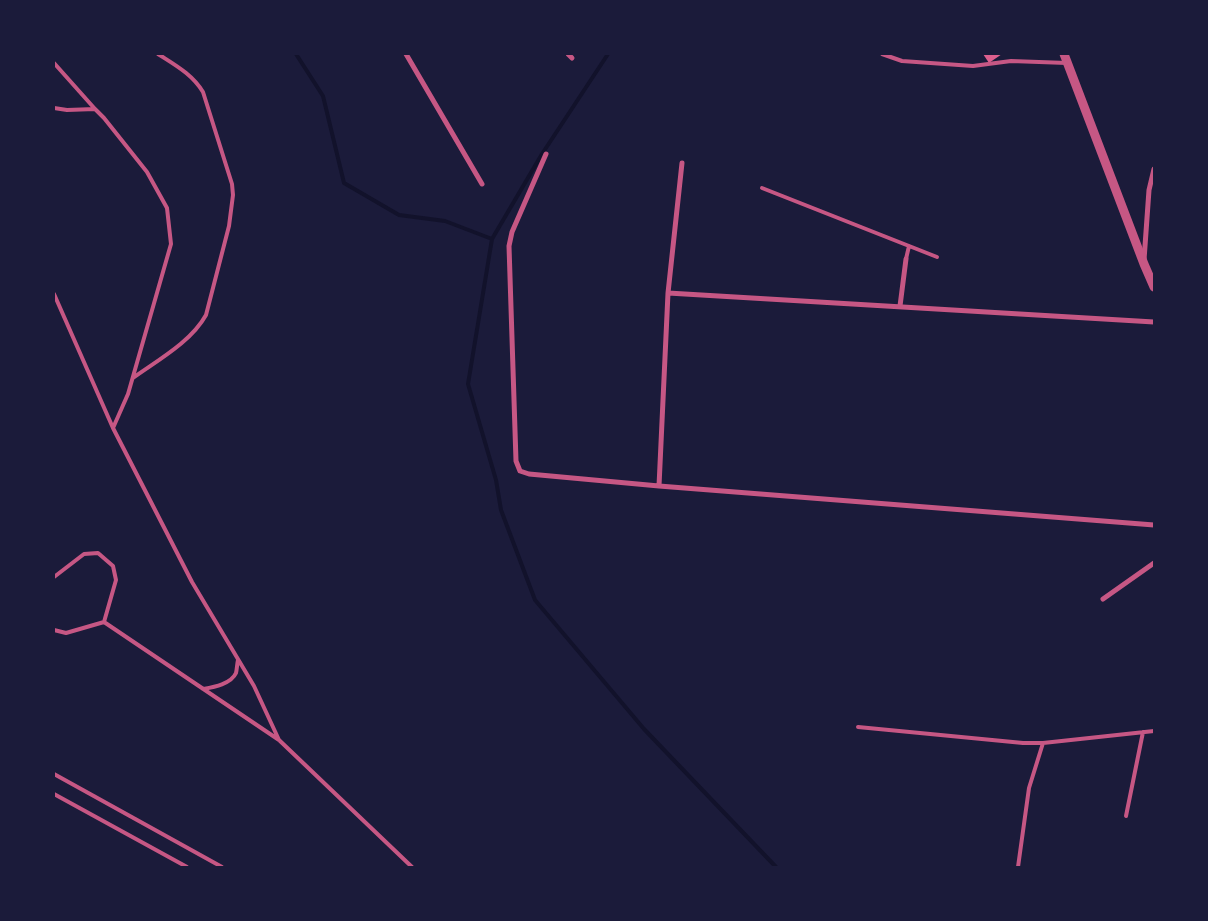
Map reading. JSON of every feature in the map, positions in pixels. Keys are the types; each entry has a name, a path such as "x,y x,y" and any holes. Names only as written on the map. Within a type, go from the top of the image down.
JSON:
{"street":[{"path":"406,54 482,184"},
{"path":"1065,58 1154,287"},
{"path":"546,154 512,232 509,246 516,461 520,471 529,474 659,486 1154,525"},
{"path":"659,486 668,293 682,163"},
{"path":"1144,264 1148,190 1154,169"},
{"path":"900,306 906,259"},
{"path":"668,293 1154,322"},
{"path":"1103,599 1154,563"}],"lane":[{"path":"133,379 200,326 206,314 226,234 233,195 232,184 202,92 188,73 158,54"},
{"path":"882,54 902,61 973,66 1011,61 1065,58"},
{"path":"54,63 104,118 147,172 167,208 171,244 133,379 113,428"},
{"path":"54,108 67,110 95,109"},
{"path":"762,188 937,257"},
{"path":"906,259 909,246"},
{"path":"54,294 113,428 192,582 254,686 279,740"},
{"path":"54,577 84,554 98,554 113,566 116,580 104,622"},
{"path":"54,630 66,633 104,622"},
{"path":"104,622 279,740 412,867"},
{"path":"203,689 217,687 229,680 236,674 238,660"},
{"path":"858,727 1023,743 1043,743 1154,731"},
{"path":"1126,816 1142,732"},
{"path":"1018,867 1029,788 1043,743"},
{"path":"54,774 222,867"},
{"path":"54,794 187,867"}],"building":[{"path":"983,54 1002,54 989,63"}],"waterway":[{"path":"296,54 323,96 344,183 399,215 445,221 492,239"},
{"path":"608,54 542,154 492,239 468,384 496,480 501,510 535,600 644,729 776,867"}]}
